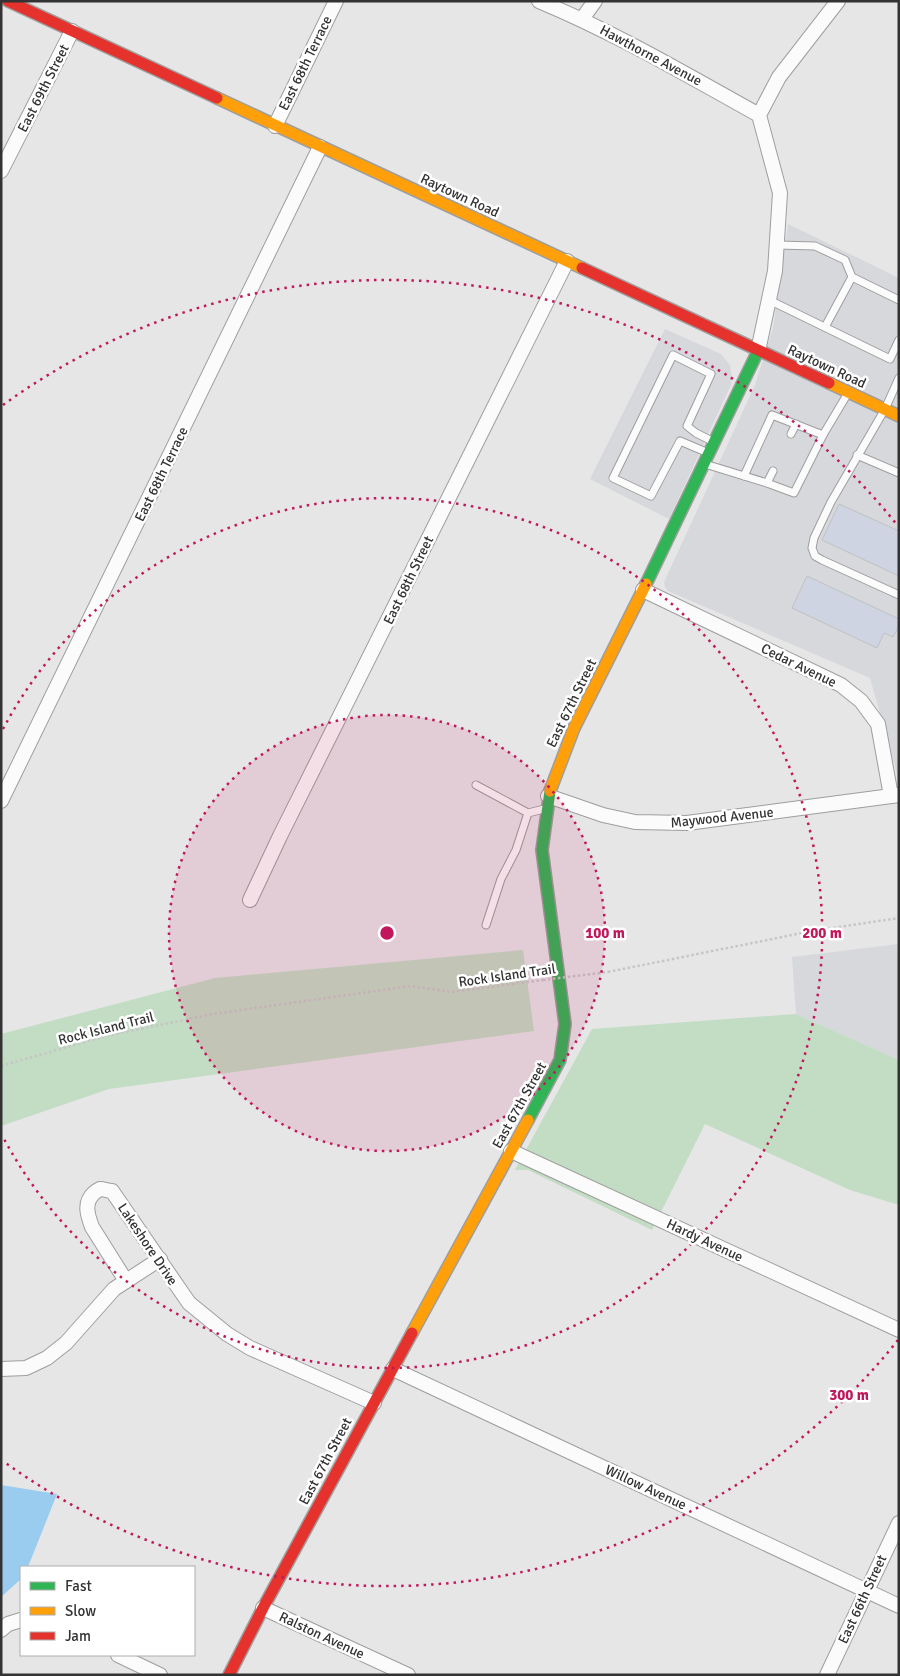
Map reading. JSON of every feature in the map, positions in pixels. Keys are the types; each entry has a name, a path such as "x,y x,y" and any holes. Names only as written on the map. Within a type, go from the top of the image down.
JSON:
{"street":[{"name":"Raytown Road","path":"8,1 899,416"},
{"name":"East 68th Terrace","path":"275,126 336,1"},
{"name":"Hawthorne Avenue","path":"539,1 582,19 760,114"},
{"path":"582,19 595,1"},
{"path":"758,351 775,271 780,193 760,114 779,77 838,1"},
{"name":"East 69th Street","path":"1,171 72,31"},
{"name":"East 68th Terrace","path":"1,801 320,147"},
{"name":"East 68th Street","path":"250,900 566,261"},
{"name":"East 67th Street","path":"229,1675 263,1608 560,1060 565,1024 542,850 548,802 558,766 574,728 758,351"},
{"name":"Cedar Avenue","path":"643,590 841,685 861,701 878,724 895,795"},
{"name":"Maywood Avenue","path":"548,802 634,822 687,823 895,795"},
{"name":"Hardy Avenue","path":"511,1151 899,1330"},
{"name":"Lakeshore Drive","path":"126,1281 92,1227 87,1204 88,1198 101,1189 112,1191 189,1303 227,1334 250,1348 374,1403"},
{"path":"1,1369 26,1368 47,1358 66,1343 114,1289 160,1259"},
{"name":"Willow Avenue","path":"393,1369 899,1606"},
{"name":"East 66th Street","path":"827,1675 899,1523"},
{"name":"Ralston Avenue","path":"263,1608 408,1675"},
{"path":"1,1630 8,1624 20,1620"},
{"path":"120,1656 160,1675"}],"lane":[{"path":"777,245 815,246 845,260 852,277 899,300"},
{"path":"825,327 852,277"},
{"path":"769,300 890,359 899,340"},
{"path":"673,356 711,374 687,426 712,448 680,441 651,496 613,478 673,356"},
{"path":"899,378 885,409 857,454 831,502 814,538 812,548 816,556 822,560 899,595"},
{"path":"704,464 794,493 823,435 848,392"},
{"path":"744,476 772,415 823,435"},
{"path":"791,434 796,424"},
{"path":"857,454 899,473"},
{"path":"767,483 773,471"},
{"path":"476,785 528,813"},
{"path":"486,925 502,879 516,850 528,813 548,802"}],"path":[{"name":"Rock Island Trail","path":"1,1066 106,1036 213,1014 411,986 452,992 608,972 812,931 899,918"}],"shaded area":[{"path":"788,224 899,278 899,781 870,678 668,591 664,582 755,385 773,328"},
{"path":"665,329 721,354 730,365 732,377 731,385 669,519 590,479"},
{"path":"899,944 899,1060 796,1014 792,957"}],"green space":[{"path":"523,950 534,1031 109,1089 1,1126 1,1034 215,978"},
{"path":"796,1014 899,1060 899,1205 850,1190 705,1124 652,1230 528,1170 515,1170 592,1029"}],"water":[{"path":"1,1485 57,1494 28,1566 20,1566 20,1580 1,1597"}],"building":[{"path":"839,504 899,531 899,576 822,540"},
{"path":"807,576 899,619 899,626 893,637 884,633 877,648 792,608"}],"traffic: fast":[{"path":"646,584 758,351"},
{"path":"528,1120 560,1060 565,1024 542,850 550,791"}],"traffic: slow":[{"path":"217,98 582,268"},
{"path":"829,383 899,416"},
{"path":"550,791 574,728 646,584"},
{"path":"412,1333 528,1120"}],"traffic: jam":[{"path":"8,1 217,98"},
{"path":"582,268 829,383"},
{"path":"229,1675 263,1608 412,1333"}]}
